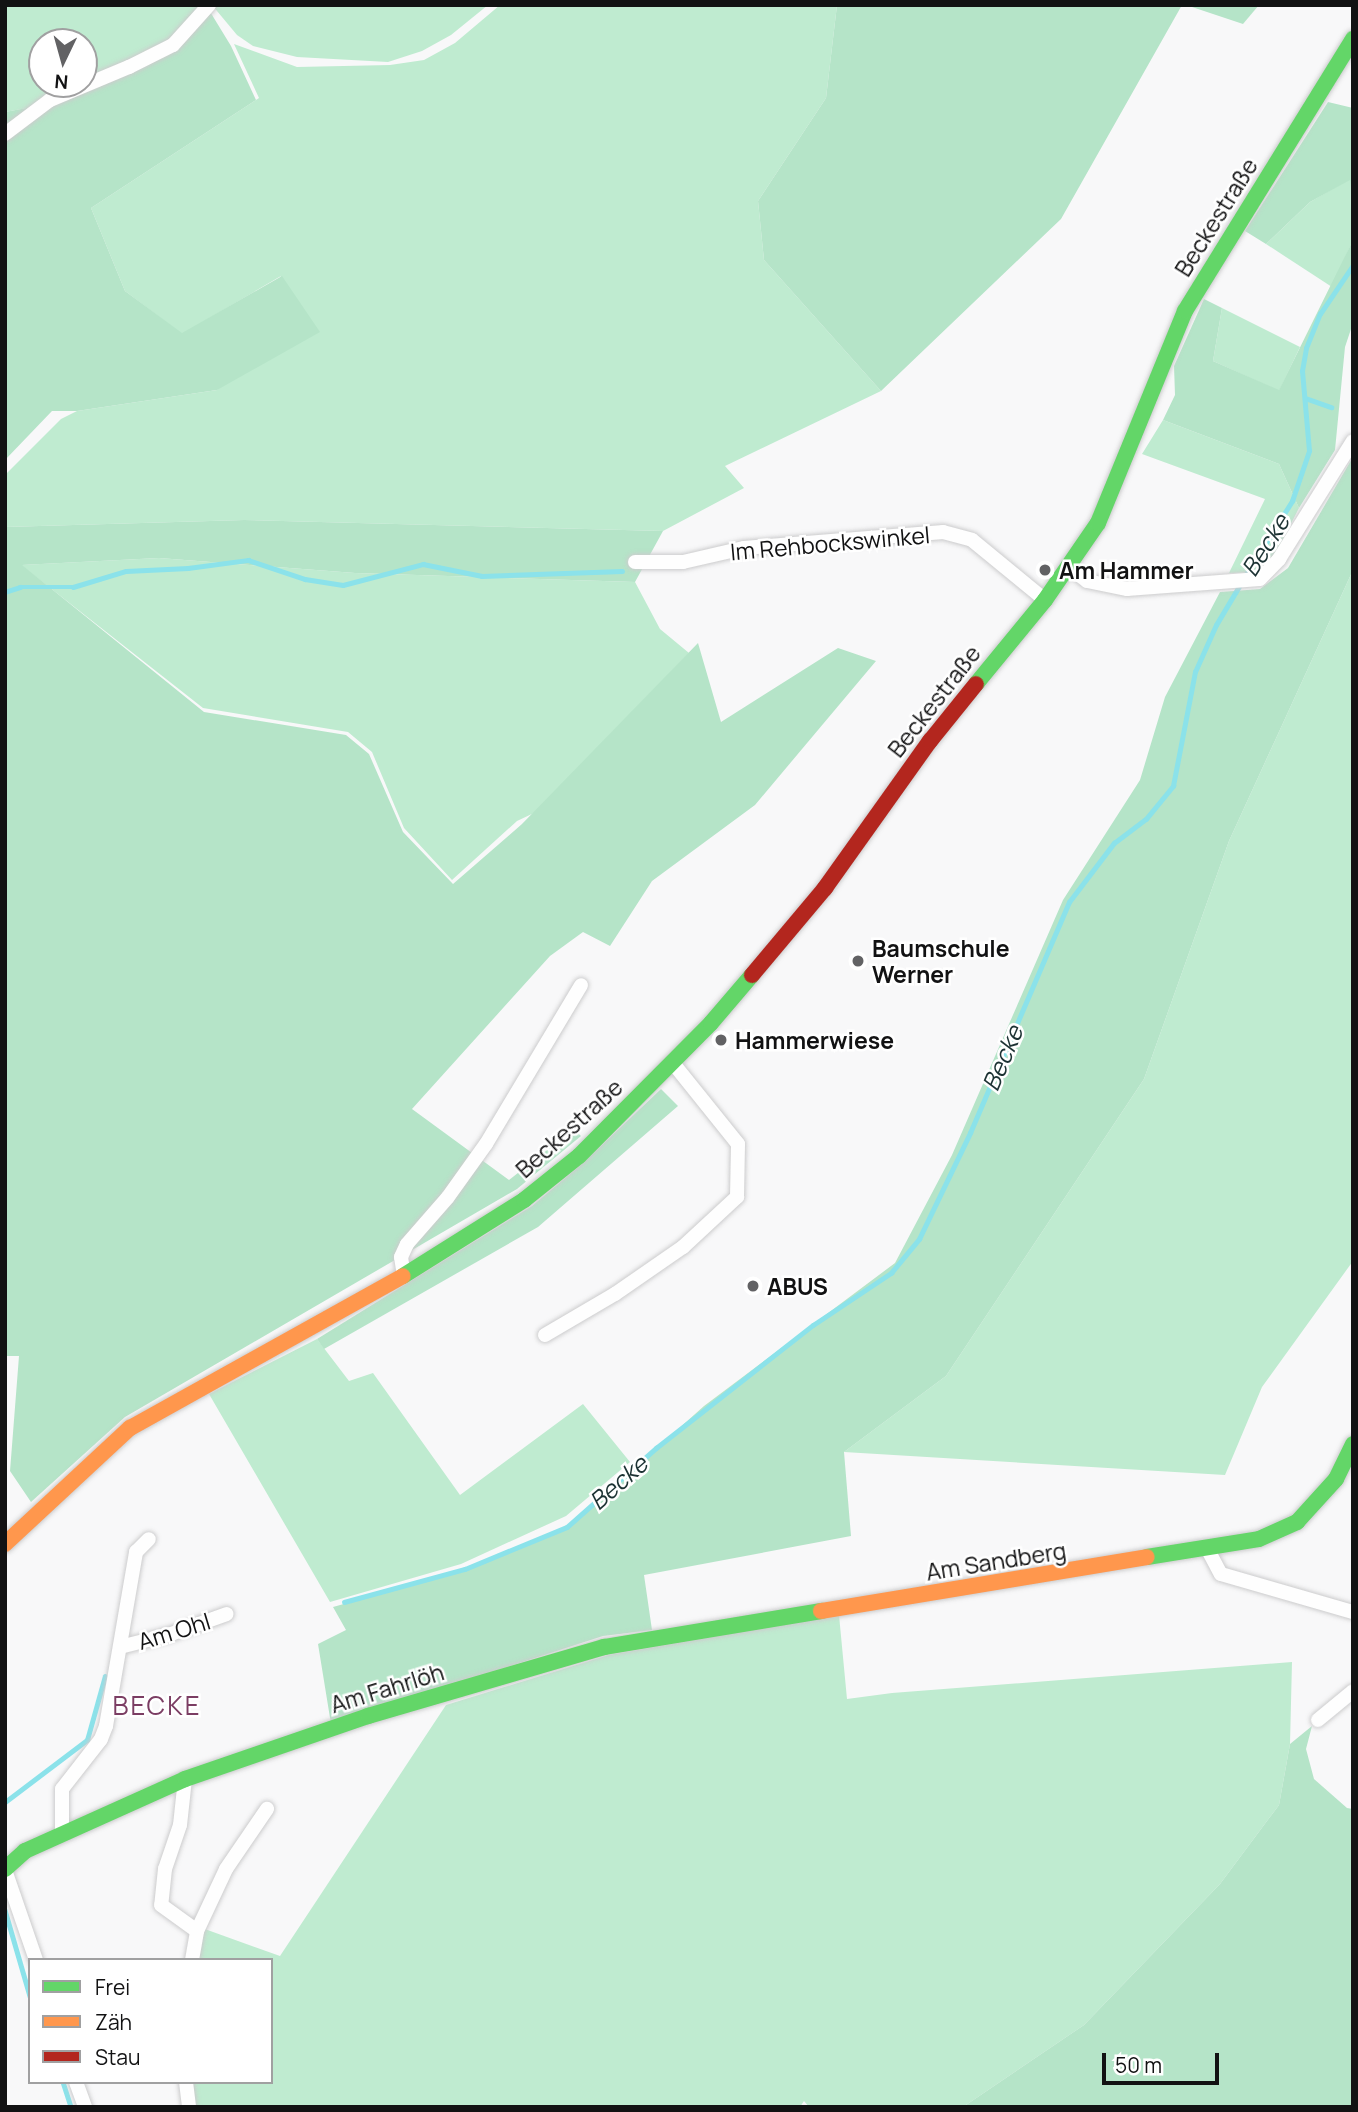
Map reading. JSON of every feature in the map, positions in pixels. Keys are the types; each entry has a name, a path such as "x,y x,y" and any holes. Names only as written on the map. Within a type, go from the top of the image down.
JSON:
{"main road":[{"name":"Beckestraße","path":"5,1544 130,1428 404,1276 524,1200 579,1157 711,1023 825,888 930,741 1045,600 1098,523 1185,311 1353,38"},
{"name":"Am Sandberg","path":"604,1647 1208,1550 1259,1539 1297,1522 1336,1479 1353,1444"},
{"name":"Am Fahrlöh","path":"5,1869 26,1851 185,1779 368,1716 604,1647"}],"street":[{"path":"5,134 50,100 129,68 173,45 209,7"},
{"path":"1068,567 1087,581 1127,589 1260,579 1279,559 1353,441"},
{"name":"Im Rehbockswinkel","path":"635,562 683,562 744,548 943,532 972,540 1045,600"},
{"name":"Beckestraße","path":"404,1276 401,1257 407,1244 448,1197 486,1144 581,985"},
{"path":"545,1335 615,1294 683,1247 737,1197 738,1144 672,1062"},
{"path":"62,1834 62,1789 100,1739 106,1726 136,1552 149,1539"},
{"path":"1208,1550 1221,1574 1353,1612"},
{"name":"Am Ohl","path":"120,1647 227,1614"},
{"path":"1318,1720 1353,1691"},
{"path":"185,1779 180,1825 165,1870 161,1905 197,1931"},
{"path":"192,1958 197,1931 226,1869 267,1809"},
{"path":"5,1869 35,1958"},
{"path":"77,2084 85,2107"},
{"path":"186,2084 189,2107"}],"green space":[{"path":"5,5 203,5 170,41 98,74 98,28 28,28 28,98 51,98 38,106 5,112"},
{"path":"212,5 488,5 451,35 422,51 388,62 297,57 253,46 237,35"},
{"path":"500,5 837,5 826,98 758,201 764,260 881,391 725,466 744,488 663,531 244,520 5,527 5,475 61,419 77,411 217,390 281,276 182,334 125,291 91,208 259,98 234,44 297,67 390,65 424,60 455,43"},
{"path":"837,5 1182,5 1061,219 881,391 764,260 758,201 826,98"},
{"path":"1186,5 1259,5 1243,24"},
{"path":"209,10 231,46 256,100 91,208 125,291 182,333 282,276 320,332 217,390 77,411 52,411 5,460 5,112 53,103 65,98 98,98 98,84 126,72"},
{"path":"1328,102 1353,108 1353,323 1345,347 1335,450 1299,508 1279,464 1163,420 1175,395 1174,366 1204,299 1222,308 1213,361 1279,390 1352,242 1350,180 1310,202 1266,244 1245,231"},
{"path":"1350,179 1352,242 1332,287 1266,244 1310,202"},
{"path":"1222,308 1300,347 1279,391 1213,361"},
{"path":"1163,420 1279,464 1299,508 1277,551 1258,572 1229,573 1265,499 1142,454"},
{"path":"1353,457 1353,570 1229,841 1144,1079 946,1376 844,1452 851,1536 644,1575 652,1630 603,1636 331,1724 318,1644 346,1630 333,1607 465,1570 572,1524 704,1406 895,1263 952,1155 1063,900 1140,780 1165,697 1220,592 1260,589 1288,568"},
{"path":"244,520 663,531 635,582 355,573 159,558 22,565 204,712 346,735 369,754 403,832 453,884 522,824 698,643 721,722 838,648 876,661 755,805 652,881 610,946 583,932 550,956 412,1109 509,1180 574,1129 581,1136 517,1189 125,1417 31,1502 10,1471 19,1356 5,1356 5,527"},
{"path":"159,558 355,573 635,582 660,629 689,653 534,813 517,821 452,880 404,828 372,752 348,732 203,708 21,565"},
{"path":"1353,570 1353,1261 1262,1387 1225,1475 844,1452 946,1376 1144,1079 1229,841"},
{"path":"661,1089 678,1106 538,1227 324,1349 317,1339 532,1206 582,1164"},
{"path":"317,1339 349,1381 373,1373 460,1495 583,1404 630,1462 566,1516 461,1564 330,1602 209,1394"},
{"path":"839,1615 847,1699 892,1693 1292,1662 1290,1744 1279,1805 1220,1884 1084,2025 963,2107 809,2107 804,2101 800,2107 192,2107 189,2084 273,2084 273,1958 195,1958 202,1928 280,1956 446,1705 609,1655"},
{"path":"1312,1726 1306,1749 1314,1779 1347,1808 1353,1809 1353,2107 963,2107 1084,2025 1220,1884 1279,1805 1290,1744"}],"waterway":[{"name":"Becke","path":"1245,576 1292,501 1309,451 1302,371 1306,348 1320,314 1353,265"},
{"path":"1305,398 1331,407"},
{"path":"5,592 20,587 73,587 126,571 188,568 248,560 305,579 343,585 423,564 482,576 622,571"},
{"name":"Becke","path":"344,1602 465,1569 567,1527 656,1448 813,1325 891,1273 919,1239 970,1133 1069,902 1114,843 1146,819 1173,786 1195,672 1216,625 1241,583"},
{"name":"Becke","path":"5,1802 87,1740 105,1676"},
{"path":"5,1910 28,1989"},
{"path":"64,2084 71,2107"}],"traffic: fast":[{"path":"976,684 1045,600 1098,523 1185,311 1353,39"},
{"path":"403,1276 524,1200 579,1156 711,1023 752,975"},
{"path":"1147,1557 1259,1539 1297,1522 1336,1479 1353,1444"},
{"path":"5,1869 25,1851 185,1779 368,1716 604,1647 821,1611"}],"traffic: slow":[{"path":"5,1544 130,1428 403,1276"},
{"path":"821,1611 1147,1557"}],"traffic: jam":[{"path":"752,975 825,888 930,741 976,684"}],"place":[{"name":"Am Hammer","path":"1045,570"},
{"name":"Baumschule Werner","path":"858,961"},
{"name":"Hammerwiese","path":"721,1040"},
{"name":"ABUS","path":"753,1286"}],"district":[{"name":"BECKE","path":"157,1706"}]}
